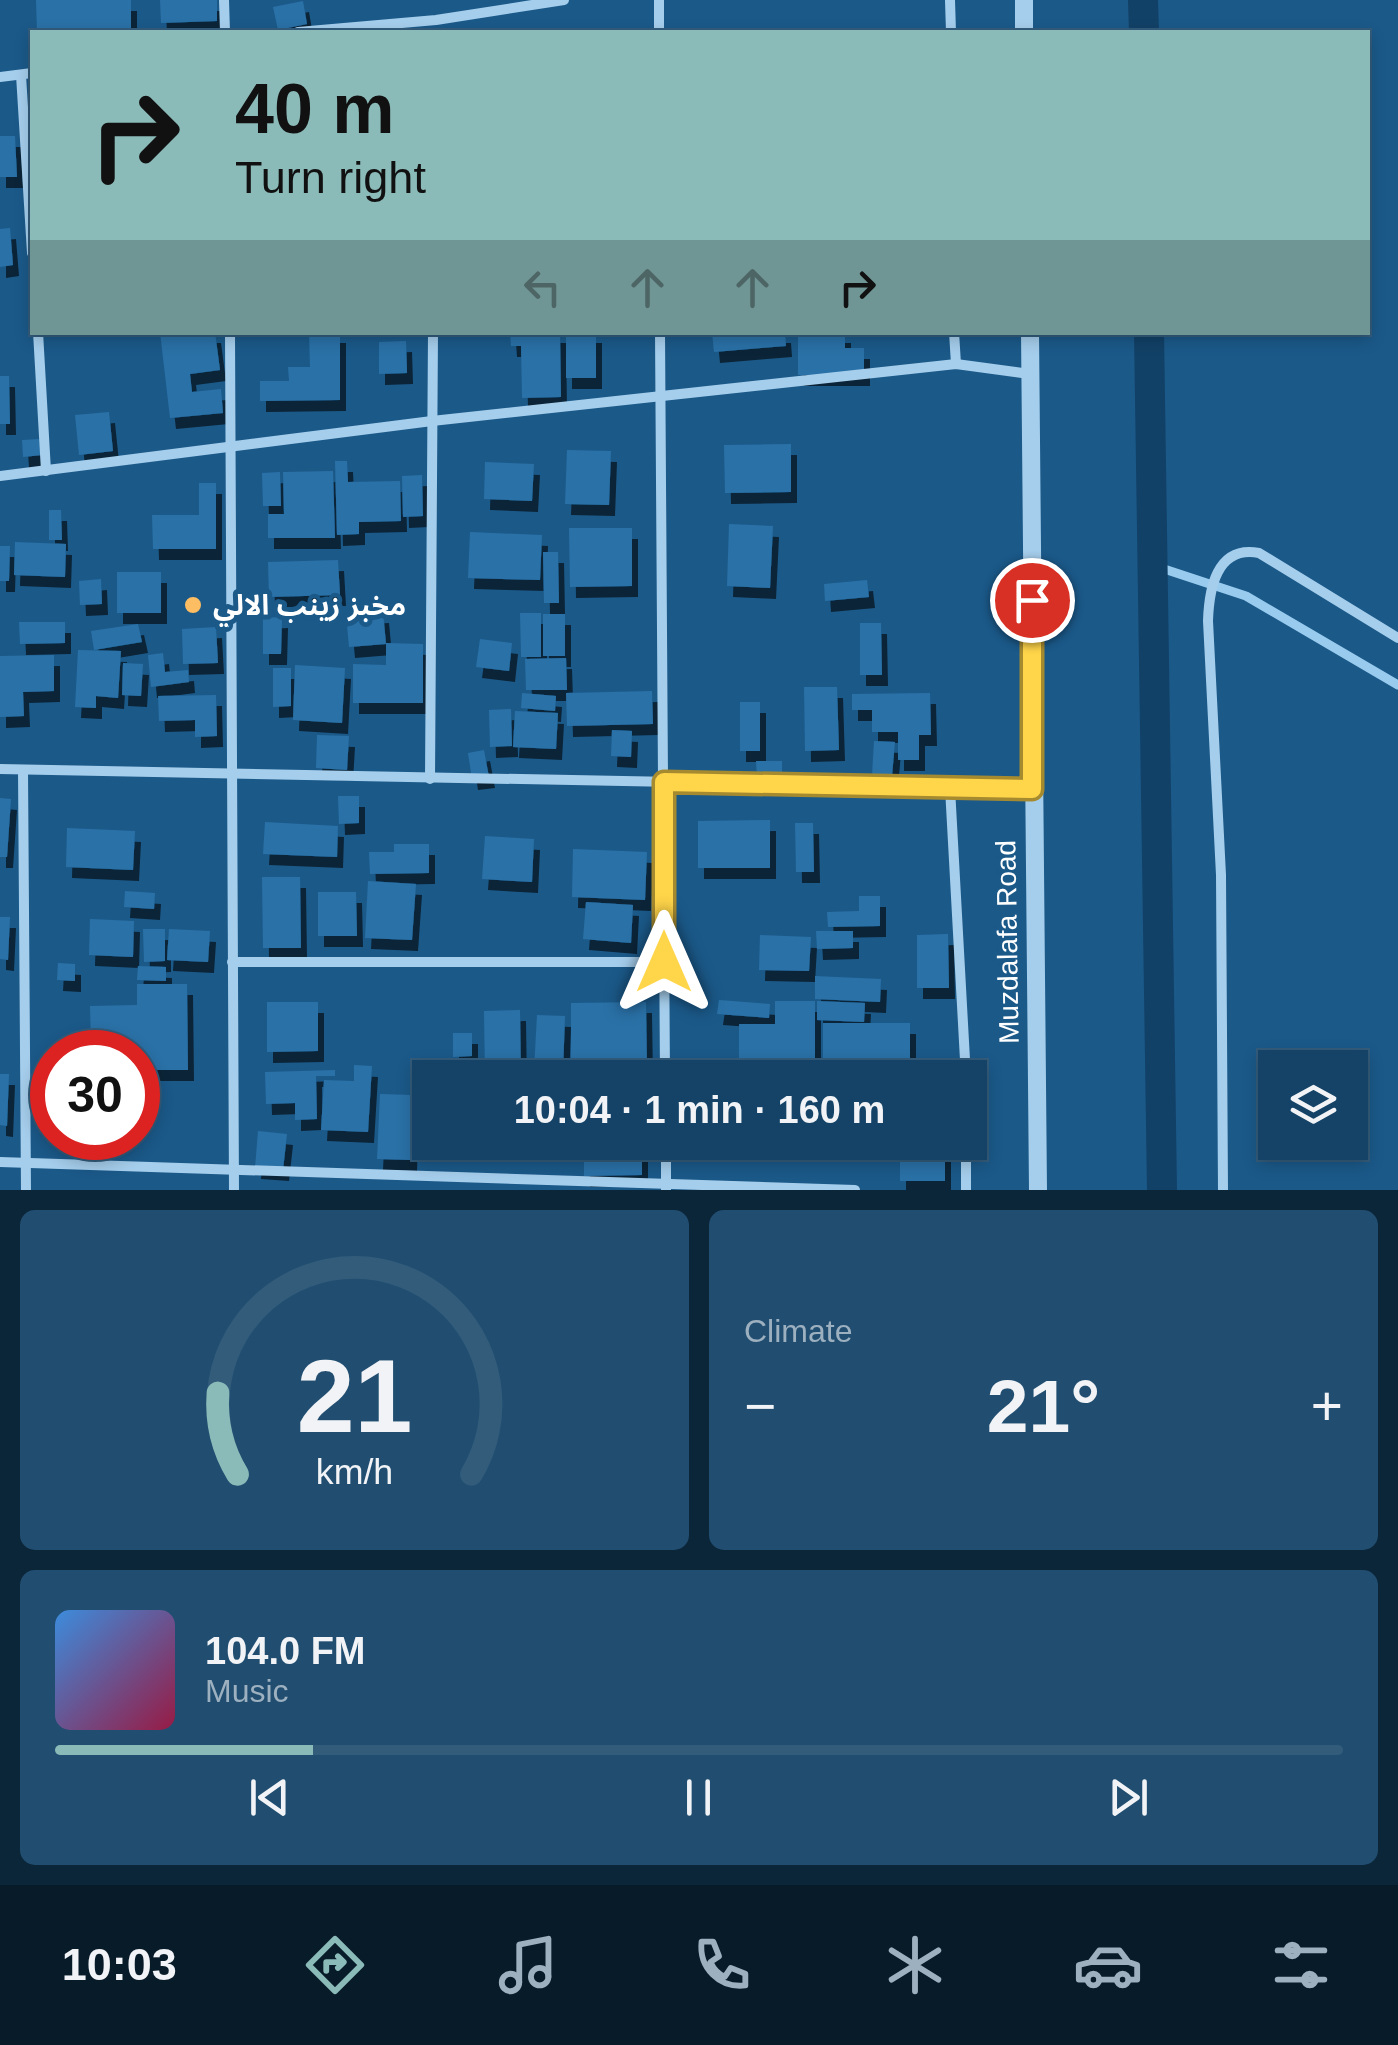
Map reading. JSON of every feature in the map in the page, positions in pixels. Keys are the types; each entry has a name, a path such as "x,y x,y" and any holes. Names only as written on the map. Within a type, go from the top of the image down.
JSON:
{"street":[{"path":"224,0 225,30"},
{"path":"344,30 436,26 564,0"},
{"path":"659,0 659,30"},
{"path":"950,0 951,30"},
{"path":"1024,0 1024,30"},
{"path":"0,77 27,74 30,164"},
{"path":"38,335 46,471"},
{"path":"230,335 234,1190"},
{"path":"430,779 433,335"},
{"path":"660,335 665,1060"},
{"path":"954,335 956,364"},
{"name":"Muzdalafa Road","path":"1030,335 1038,1190"},
{"path":"0,476 228,450 432,421 956,364 1030,374"},
{"path":"1223,1190 1221,875 1208,621 1211,581 1226,561 1240,553 1258,553 1398,638"},
{"path":"0,769 1032,789"},
{"path":"22,770 26,1190"},
{"path":"950,788 965,1060"},
{"path":"232,962 664,962"},
{"path":"666,1160 666,1186"},
{"path":"966,1160 966,1190"},
{"path":"0,1162 855,1190"},
{"path":"447,1177 447,1190"}],"building":[{"path":"36,0 131,0 131,28 37,30"},
{"path":"160,0 217,0 217,21 161,23"},
{"path":"303,1 307,24 278,30 273,7"},
{"path":"0,136 15,136 17,177 0,177"},
{"path":"10,228 13,265 0,267 0,229"},
{"path":"160,335 215,335 220,370 190,374 192,392 221,389 223,413 170,418"},
{"path":"309,335 340,335 340,400 260,401 260,381 289,381 288,367 310,367"},
{"path":"510,335 560,335 561,397 522,398 521,346 511,346"},
{"path":"566,335 596,335 596,378 566,378"},
{"path":"712,335 785,335 786,346 714,352"},
{"path":"798,335 845,335 845,348 864,348 864,375 798,375"},
{"path":"406,341 407,373 379,374 379,342"},
{"path":"0,376 9,376 10,424 0,424"},
{"path":"109,412 113,451 79,455 75,415"},
{"path":"40,439 42,455 23,457 22,440"},
{"path":"791,444 791,492 725,493 724,445"},
{"path":"567,450 611,451 609,505 565,504"},
{"path":"335,461 347,461 348,482 400,481 401,521 359,522 359,534 337,535"},
{"path":"485,462 534,464 532,501 484,499"},
{"path":"333,471 335,538 268,538 268,514 284,514 283,472"},
{"path":"280,472 281,506 263,506 262,473"},
{"path":"422,475 423,516 403,517 402,476"},
{"path":"199,483 216,483 216,549 153,549 152,515 199,515"},
{"path":"49,510 61,510 62,540 49,540"},
{"path":"729,524 773,526 770,588 727,586"},
{"path":"569,528 632,528 632,586 570,587"},
{"path":"470,532 542,535 540,580 468,578"},
{"path":"15,542 66,544 65,577 14,575"},
{"path":"0,546 10,546 9,581 0,581"},
{"path":"543,552 558,552 559,603 544,603"},
{"path":"338,560 340,595 269,597 268,562"},
{"path":"117,572 161,572 161,613 117,613"},
{"path":"101,579 102,604 80,605 79,581"},
{"path":"867,580 869,597 825,601 824,584"},
{"path":"383,612 386,644 349,647 346,614"},
{"path":"520,613 541,613 541,657 521,657"},
{"path":"543,614 565,614 565,656 543,656"},
{"path":"282,617 281,654 263,654 263,618"},
{"path":"19,622 65,622 65,643 20,644"},
{"path":"860,623 881,623 882,675 860,675"},
{"path":"138,624 142,642 94,650 91,631"},
{"path":"216,627 218,663 183,664 182,629"},
{"path":"480,639 512,643 509,671 476,667"},
{"path":"386,643 423,644 423,703 353,703 353,664 386,665"},
{"path":"78,650 121,651 118,698 96,696 96,708 75,707"},
{"path":"163,653 165,672 188,670 189,682 151,687 148,655"},
{"path":"54,655 54,691 23,692 24,716 0,717 0,656"},
{"path":"566,658 567,690 526,690 525,659"},
{"path":"123,663 143,664 141,696 122,695"},
{"path":"295,665 345,668 342,723 293,720"},
{"path":"273,668 291,668 291,706 273,707"},
{"path":"804,687 837,687 839,750 805,751"},
{"path":"652,691 653,724 567,726 566,693"},
{"path":"522,693 556,696 555,711 521,708"},
{"path":"930,693 931,735 919,735 919,760 898,760 898,732 872,732 872,710 852,710 852,694"},
{"path":"216,695 217,736 195,737 195,720 159,721 158,696"},
{"path":"740,702 760,702 760,751 740,751"},
{"path":"511,709 512,746 490,747 489,710"},
{"path":"515,711 558,713 556,749 513,747"},
{"path":"612,730 632,731 631,757 611,756"},
{"path":"317,735 349,736 347,770 316,768"},
{"path":"874,741 895,742 892,776 872,775"},
{"path":"484,750 489,777 472,779 468,753"},
{"path":"756,761 782,761 782,778 757,779"},
{"path":"338,796 359,796 359,823 339,824"},
{"path":"0,798 11,799 7,857 0,857"},
{"path":"770,820 770,868 698,868 698,821"},
{"path":"265,822 338,826 337,857 263,854"},
{"path":"795,823 813,823 814,872 796,872"},
{"path":"67,828 135,831 133,870 66,867"},
{"path":"485,836 534,839 532,882 482,879"},
{"path":"394,844 429,844 429,873 370,874 369,852 394,852"},
{"path":"573,849 647,852 645,900 572,897"},
{"path":"262,877 300,877 301,948 263,948"},
{"path":"368,881 416,884 412,940 365,938"},
{"path":"125,891 155,893 154,909 124,907"},
{"path":"318,892 356,892 357,936 318,936"},
{"path":"859,896 880,896 880,926 828,927 827,912 859,911"},
{"path":"586,902 633,905 631,943 583,939"},
{"path":"0,917 10,917 8,960 0,959"},
{"path":"90,919 134,921 133,957 89,955"},
{"path":"143,929 165,929 165,961 144,962"},
{"path":"169,929 210,931 208,962 167,960"},
{"path":"816,931 853,931 853,948 817,949"},
{"path":"948,934 949,988 917,988 917,935"},
{"path":"760,935 811,937 809,971 759,970"},
{"path":"58,963 75,964 75,981 57,980"},
{"path":"138,966 166,967 166,981 137,980"},
{"path":"815,976 881,979 880,1002 815,999"},
{"path":"137,984 187,984 188,1070 160,1070 160,1030 91,1030 90,1006 137,1005"},
{"path":"719,1000 770,1004 769,1018 717,1014"},
{"path":"775,1001 815,1001 815,1060 739,1060 739,1024 775,1024"},
{"path":"817,1001 865,1003 864,1022 817,1020"},
{"path":"267,1002 318,1002 318,1051 267,1052"},
{"path":"646,1002 647,1060 571,1060 571,1003"},
{"path":"520,1010 521,1060 485,1060 484,1011"},
{"path":"537,1015 565,1016 563,1060 535,1060"},
{"path":"823,1023 910,1023 910,1060 823,1060"},
{"path":"453,1033 472,1033 472,1056 453,1057"},
{"path":"354,1065 372,1066 368,1132 321,1130 324,1080 354,1081"},
{"path":"335,1070 335,1076 316,1076 317,1119 295,1120 295,1103 266,1104 265,1072"},
{"path":"0,1074 9,1074 7,1126 0,1125"},
{"path":"380,1094 412,1095 411,1160 377,1159"},
{"path":"258,1131 287,1134 283,1170 255,1168"},
{"path":"584,1160 642,1160 642,1175 584,1176"},
{"path":"900,1160 945,1160 945,1181 900,1181"}],"waterway":[{"path":"1143,0 1144,30"},
{"path":"1149,335 1162,1190"},
{"path":"1152,565 1246,596 1398,685"}],"place":[{"name":"مخبز زينب الالي","path":"193,605"}],"route":[{"path":"664,962 664,782 1032,789 1032,600"}]}
